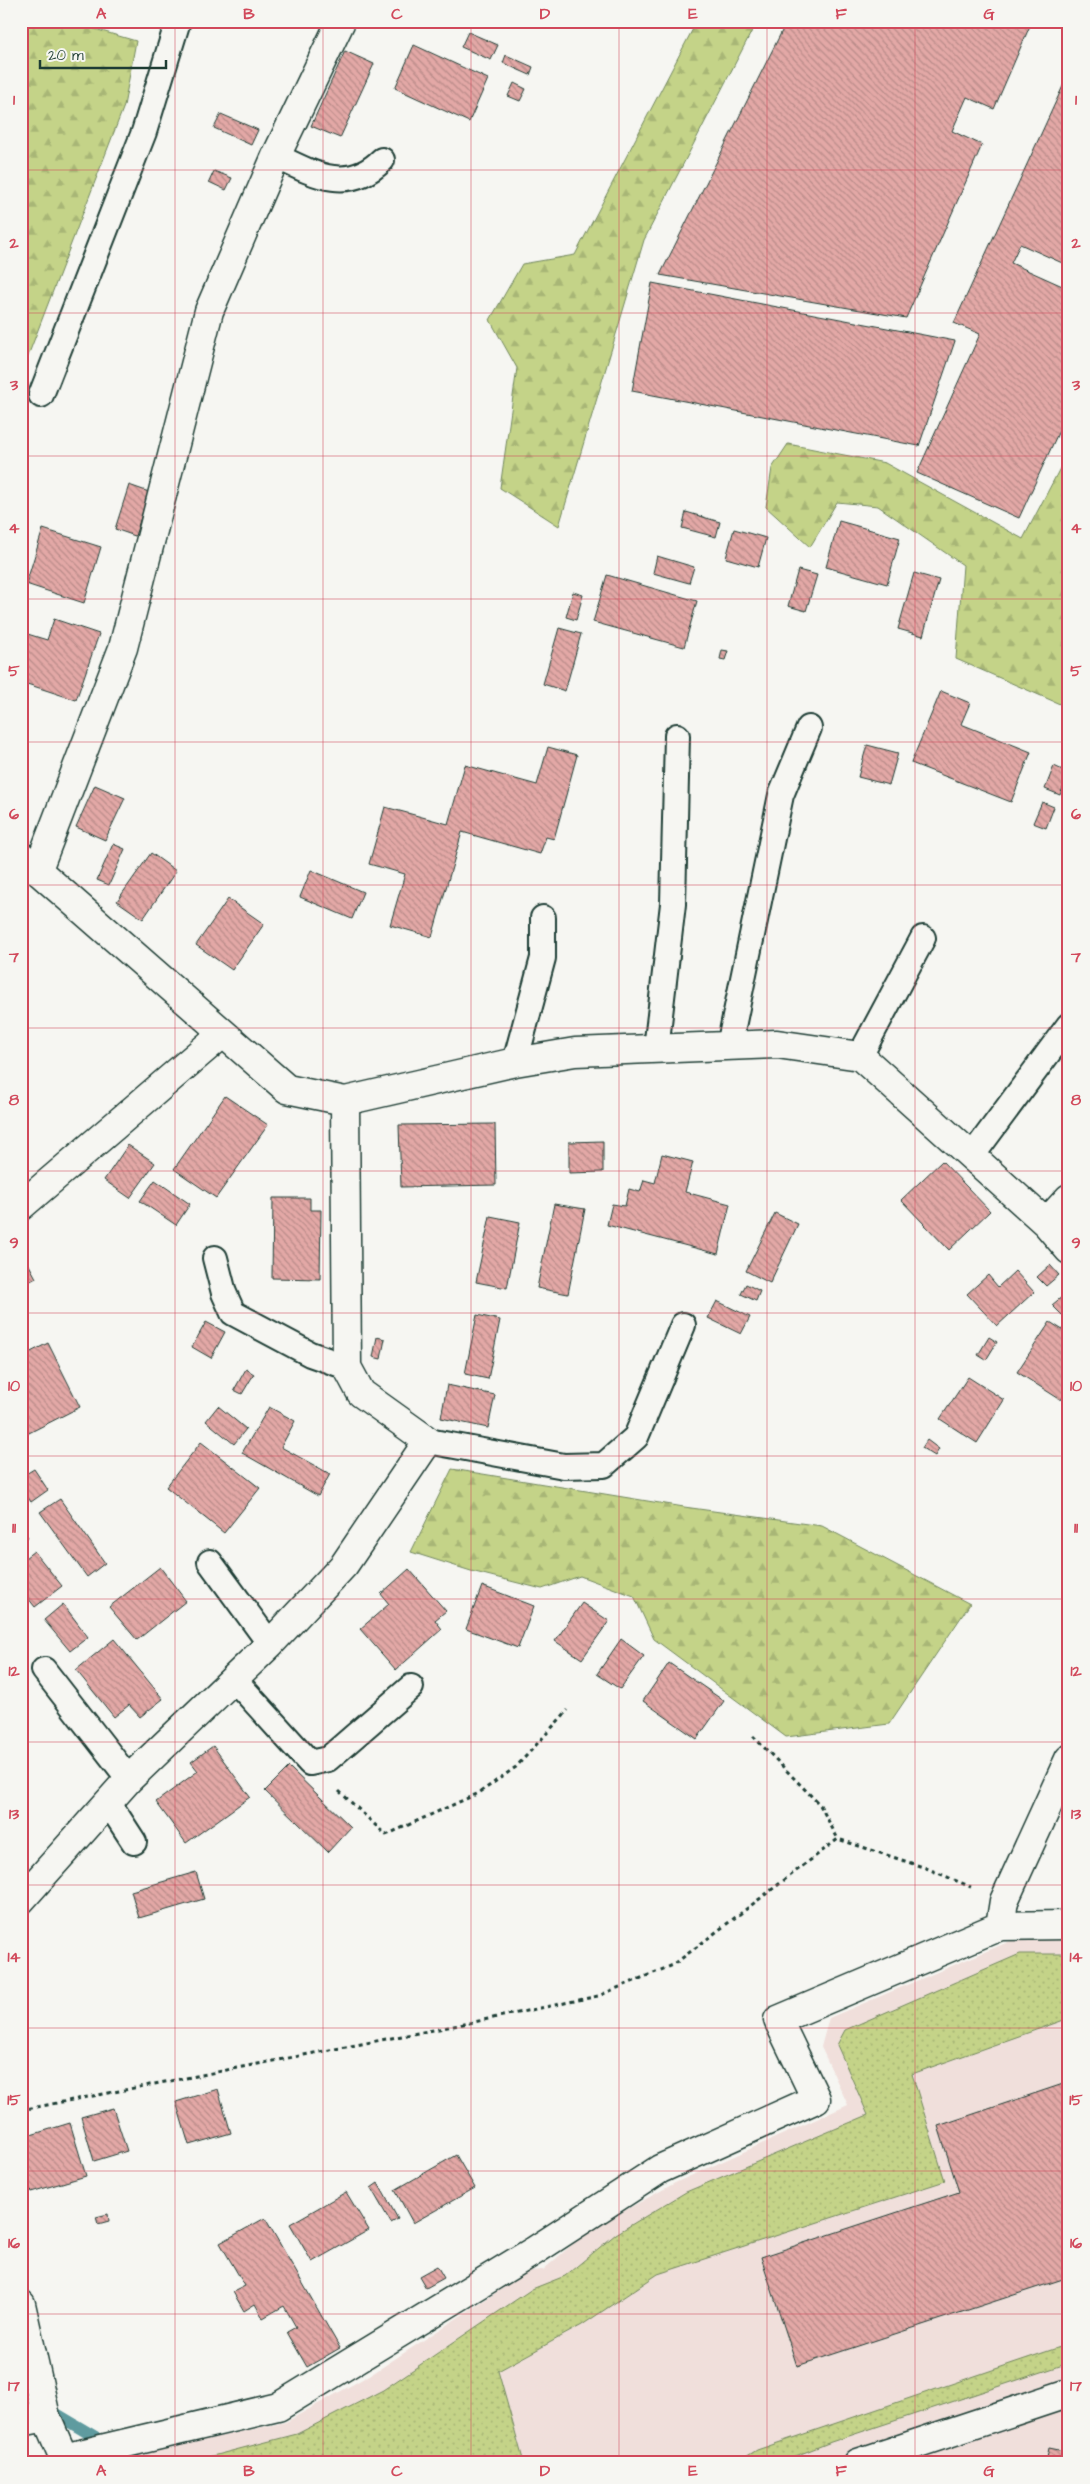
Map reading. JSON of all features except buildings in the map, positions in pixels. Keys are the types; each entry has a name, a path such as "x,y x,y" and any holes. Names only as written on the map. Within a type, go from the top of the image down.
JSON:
{"street":[{"path":"341,21 276,156 209,311 122,648 30,863 222,1034 287,1089 345,1101 515,1062 575,1052 777,1044 860,1056 1046,1223 1069,1250"},
{"path":"24,1198 222,1034"},
{"path":"21,1900 129,1779 270,1644 344,1565 428,1441 361,1393 348,1367 345,1101"},
{"path":"1046,1223 1069,1198"},
{"path":"1002,1913 1069,1759"},
{"path":"21,2304 34,2419 65,2460 278,2407 534,2252 660,2169 816,2099 778,2020 1002,1913 1069,1925"},
{"path":"858,2463 1069,2392"}],"lane":[{"path":"42,395 144,132 178,21"},
{"path":"276,156 310,173 344,180 356,178 374,168 382,160"},
{"path":"729,1046 781,795 809,728"},
{"path":"656,1049 673,904 677,736"},
{"path":"515,1062 543,958 543,918"},
{"path":"860,1056 923,938"},
{"path":"972,1156 1069,1025"},
{"path":"215,1258 224,1293 233,1313 310,1354 348,1367"},
{"path":"428,1441 564,1466 604,1465 636,1437 682,1324"},
{"path":"210,1562 270,1644"},
{"path":"44,1670 129,1779"},
{"path":"233,1678 310,1763 328,1759 411,1687"},
{"path":"108,1802 134,1842"}],"path":[{"path":"310,1763 386,1835 479,1793 516,1767 568,1710"},
{"path":"753,1736 820,1805 838,1839 926,1868 1002,1913"},
{"path":"21,2110 598,1996 673,1965 838,1839"}],"shaded area":[{"path":"1020,1937 1069,1939 1069,2463 128,2463 129,2457 286,2422 375,2372 529,2271 543,2270 589,2230 677,2182 848,2105 821,2047 829,2018"}],"green space":[{"path":"21,21 67,21 136,41 124,106 23,369"},
{"path":"697,21 757,21 644,240 559,526 500,488 517,368 490,320 522,264 575,255"},
{"path":"788,444 885,463 1023,539 1069,451 1069,708 956,659 963,565 878,506 837,502 810,547 766,507 772,468"},
{"path":"452,1469 684,1507 822,1526 970,1604 889,1724 786,1737 654,1639 634,1596 580,1576 542,1589 471,1571 411,1552"},
{"path":"1020,1954 1069,1954 1069,2034 1064,2020 912,2074 945,2181 658,2274 582,2325 498,2371 524,2463 189,2462 297,2434 383,2390 532,2289 565,2276 616,2234 686,2192 868,2115 837,2045 845,2030"},
{"path":"1069,2344 1069,2363 831,2442 778,2463 736,2463 757,2450"}],"waterway":[{"path":"21,2393 139,2463"}]}
